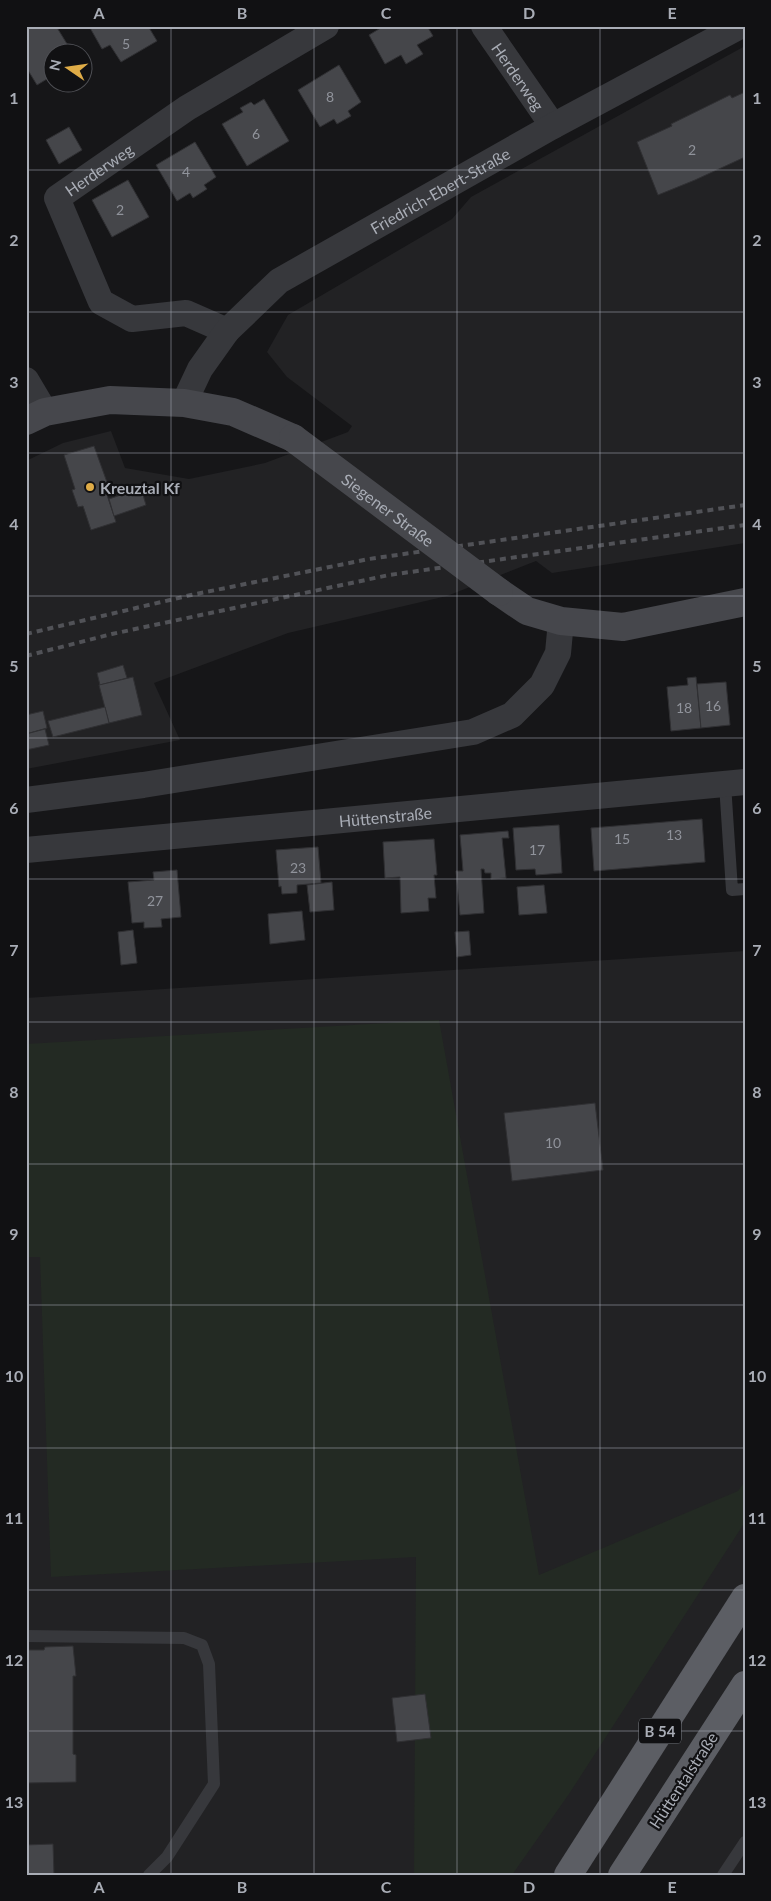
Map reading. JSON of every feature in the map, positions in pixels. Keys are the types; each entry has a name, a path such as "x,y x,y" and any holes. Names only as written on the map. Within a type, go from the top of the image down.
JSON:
{"highway":[{"name":"B 54","path":"568,1875 745,1598"},
{"name":"Hüttentalstraße","path":"622,1875 745,1685"}],"main road":[{"name":"Siegener Straße","path":"36,417 110,400 184,403 233,412 293,438 499,592 527,611 561,621 624,627 745,602"}],"street":[{"name":"Herderweg","path":"228,331 186,313 132,319 101,302 57,198 187,108 326,26"},
{"name":"Herderweg","path":"484,26 553,126"},
{"name":"Friedrich-Ebert-Straße","path":"184,403 200,369 228,331 279,281 553,126 740,26"},
{"path":"26,380 36,417"},
{"path":"26,800 143,785 473,732 512,715 542,685 558,653 561,621"},
{"name":"Hüttenstraße","path":"26,850 735,783"}],"lane":[{"path":"735,783 732,890 745,889"},
{"path":"26,1636 184,1638 202,1644 209,1664 214,1784 167,1857 149,1875"},
{"path":"723,1875 745,1842"}],"shaded area":[{"path":"745,46 745,543 552,573 536,561 447,596 288,633 154,683 180,740 26,769 26,461 63,443 111,431 125,468 189,479 265,463 348,432 352,426 287,377 267,352 288,315 452,219 471,197"},
{"path":"745,951 745,1875 26,1875 26,998"},
{"path":"439,1020 539,1575 738,1491 745,1481 745,1522 569,1794 512,1875 414,1875 416,1557 51,1577 40,1257 26,1257 26,1044"}],"building":[{"path":"26,26 56,26 66,42 42,42 42,82 37,85 26,67"},
{"path":"89,26 148,26 157,41 121,62 110,45 102,49"},
{"path":"384,26 427,26 433,36 417,45 423,54 406,64 401,55 385,64 369,35"},
{"path":"339,65 361,102 348,111 351,116 337,124 334,119 320,127 298,90"},
{"path":"745,92 745,157 658,195 637,142 672,126 671,124 730,95 732,98"},
{"path":"264,99 289,141 247,166 222,124 243,112 240,108 251,102 254,105"},
{"path":"69,127 82,150 59,164 46,140"},
{"path":"195,142 216,177 204,185 207,189 193,198 190,193 177,201 156,165"},
{"path":"128,180 149,217 112,237 92,200"},
{"name":"Kreuztal Kf","path":"94,446 108,485 104,486 116,522 91,530 83,506 78,507 72,490 75,489 64,455"},
{"path":"141,488 146,505 114,516 109,499"},
{"path":"123,665 127,678 100,685 97,673"},
{"path":"133,677 142,715 109,723 99,685"},
{"path":"696,677 701,728 671,731 667,687 688,685 687,678"},
{"path":"726,682 730,725 701,728 697,684"},
{"path":"105,707 109,723 53,737 48,721"},
{"path":"43,711 47,728 26,734 26,715"},
{"path":"45,729 49,745 26,750 26,734"},
{"path":"702,819 705,862 594,871 591,828"},
{"path":"559,825 562,873 536,875 535,869 516,870 513,828"},
{"path":"508,831 509,838 502,838 506,878 491,879 491,873 485,873 484,869 481,869 484,913 460,915 456,871 463,871 460,835"},
{"path":"434,839 437,875 434,875 436,898 428,898 429,911 401,913 400,877 385,878 383,842"},
{"path":"318,847 321,883 297,885 297,893 282,894 281,886 279,887 276,850"},
{"path":"177,870 181,917 161,919 162,927 144,928 144,922 132,923 128,882 154,880 153,872"},
{"path":"332,882 334,910 310,912 307,885"},
{"path":"544,885 547,913 519,915 517,887"},
{"path":"302,911 305,940 270,944 268,914"},
{"path":"133,930 137,963 121,965 118,932"},
{"path":"469,931 471,955 457,957 455,932"},
{"path":"595,1103 603,1170 512,1181 504,1113"},
{"path":"73,1646 76,1676 73,1676 73,1754 76,1755 76,1782 26,1783 26,1650 44,1650 45,1647"},
{"path":"425,1694 431,1738 397,1742 392,1698"},
{"path":"53,1844 54,1875 26,1875 26,1845"}],"railway":[{"path":"26,634 191,595 369,559 745,505"},
{"path":"26,656 112,634 389,575 745,525"}],"place":[{"name":"Kreuztal Kf","path":"90,487"}]}
